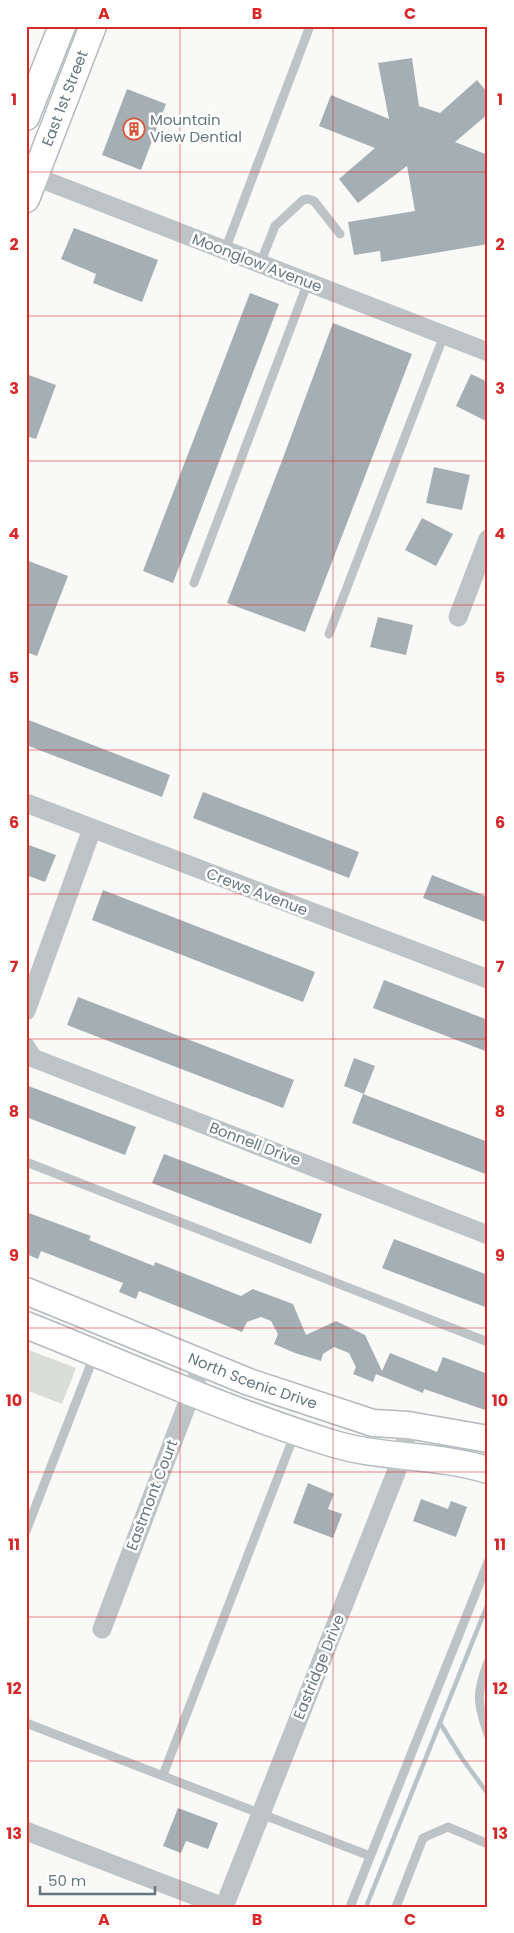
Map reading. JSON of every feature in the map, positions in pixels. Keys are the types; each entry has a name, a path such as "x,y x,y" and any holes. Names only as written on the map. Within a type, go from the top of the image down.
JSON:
{"main road":[{"name":"East 1st Street","path":"26,117 62,26"},
{"name":"East 1st Street","path":"29,183 93,26"},
{"name":"North Scenic Drive","path":"26,1291 249,1382 373,1423 408,1425 488,1438"},
{"name":"North Scenic Drive","path":"26,1325 191,1392 331,1443 367,1452 430,1458 488,1470"}],"street":[{"name":"Moonglow Avenue","path":"29,183 225,250 488,352"},
{"path":"458,617 488,539"},
{"name":"Crews Avenue","path":"26,803 92,830 488,979"},
{"path":"26,1012 92,830"},
{"name":"Bonnell Drive","path":"26,1047 33,1058 488,1235"},
{"name":"Eastmont Court","path":"102,1629 203,1362"},
{"name":"Eastridge Drive","path":"224,1907 403,1455 408,1425"},
{"path":"26,1831 224,1907"}],"lane":[{"path":"225,250 310,26"},
{"path":"260,264 275,226 303,200 308,198 314,201 340,234"},
{"path":"194,582 308,282"},
{"path":"329,634 444,335"},
{"path":"26,1162 488,1342"},
{"path":"26,1531 95,1352"},
{"path":"162,1775 296,1430"},
{"path":"350,1907 488,1562"},
{"path":"488,1662 478,1686 480,1710 488,1734"},
{"path":"26,1723 370,1856"},
{"path":"396,1907 423,1838 448,1828 488,1844"}],"shaded area":[{"path":"26,1349 76,1368 62,1404 26,1390"}],"building":[{"path":"412,58 419,106 440,113 477,80 488,93 488,114 455,142 488,155 488,244 381,262 380,251 354,255 348,222 415,211 407,166 358,203 339,179 375,148 319,126 331,95 389,119 378,63"},
{"name":"Mountain View Dential","path":"127,89 166,104 141,170 102,155"},
{"path":"74,228 158,260 142,302 93,283 96,274 61,259"},
{"path":"250,293 279,304 173,583 143,571"},
{"path":"333,323 412,354 305,632 227,603"},
{"path":"26,374 56,385 36,439 26,436"},
{"path":"471,374 488,382 488,422 456,406"},
{"path":"434,467 470,475 462,510 426,503"},
{"path":"422,518 453,534 436,566 405,550"},
{"path":"26,560 68,576 37,656 26,652"},
{"path":"378,617 413,625 406,655 370,647"},
{"path":"26,719 170,775 162,797 26,745"},
{"path":"203,792 359,852 349,878 193,818"},
{"path":"26,844 56,855 45,882 26,875"},
{"path":"432,875 488,897 488,923 423,898"},
{"path":"103,890 315,972 303,1002 92,920"},
{"path":"384,980 488,1020 488,1052 373,1008"},
{"path":"78,997 294,1080 283,1108 67,1025"},
{"path":"354,1058 375,1066 364,1094 344,1086"},
{"path":"26,1085 136,1127 125,1155 26,1117"},
{"path":"363,1094 488,1142 488,1175 352,1123"},
{"path":"164,1154 322,1214 311,1244 152,1183"},
{"path":"26,1212 91,1236 89,1240 154,1266 155,1262 241,1296 253,1289 293,1304 306,1335 336,1321 365,1335 382,1371 390,1353 437,1372 443,1357 488,1374 488,1411 424,1389 423,1393 376,1374 373,1382 353,1374 356,1367 349,1353 334,1347 323,1354 321,1361 295,1353 274,1344 278,1334 271,1321 261,1317 247,1322 242,1332 139,1291 136,1299 119,1292 123,1283 41,1251 38,1259 26,1254"},
{"path":"394,1239 488,1275 488,1308 382,1268"},
{"path":"308,1483 334,1494 328,1509 342,1514 333,1538 293,1523"},
{"path":"421,1499 448,1509 451,1501 467,1507 456,1537 413,1521"},
{"path":"178,1808 218,1823 208,1849 186,1841 181,1853 163,1846"}],"waterway":[{"path":"366,1907 488,1603"},
{"path":"440,1723 461,1757 488,1794"}],"place":[{"name":"Mountain View Dential","path":"134,129"}]}
